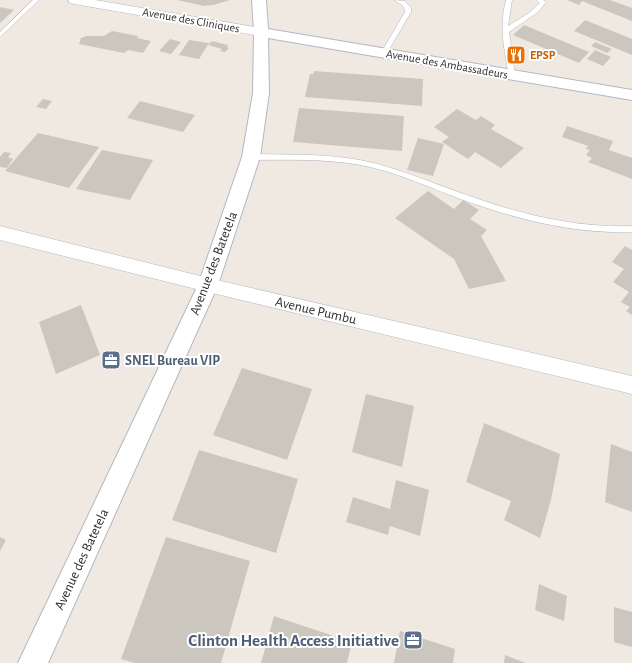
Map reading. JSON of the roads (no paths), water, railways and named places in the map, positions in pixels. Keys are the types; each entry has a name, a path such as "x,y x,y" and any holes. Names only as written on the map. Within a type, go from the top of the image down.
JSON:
{"street":[{"name":"Avenue des Cliniques","path":"74,0 261,32"},
{"name":"Avenue des Batetela","path":"33,663 208,285 251,157 261,93 261,32 259,0"},
{"name":"Avenue des Ambassadeurs","path":"261,32 632,95"},
{"name":"Avenue Pumbu","path":"0,233 208,285 632,385"}],"lane":[{"path":"1,33 36,0"},
{"path":"384,53 408,12 408,8 403,2 397,0"},
{"path":"509,0 505,32 512,75"},
{"path":"505,32 512,25 540,8 543,2 539,0"},
{"path":"251,157 331,159 364,163 417,179 472,200 531,218 578,228 632,229"}],"place":[{"name":"EPSP","path":"516,55"},
{"name":"SNEL Bureau VIP","path":"111,360"},
{"name":"Clinton Health Access Initiative","path":"413,640"}]}
